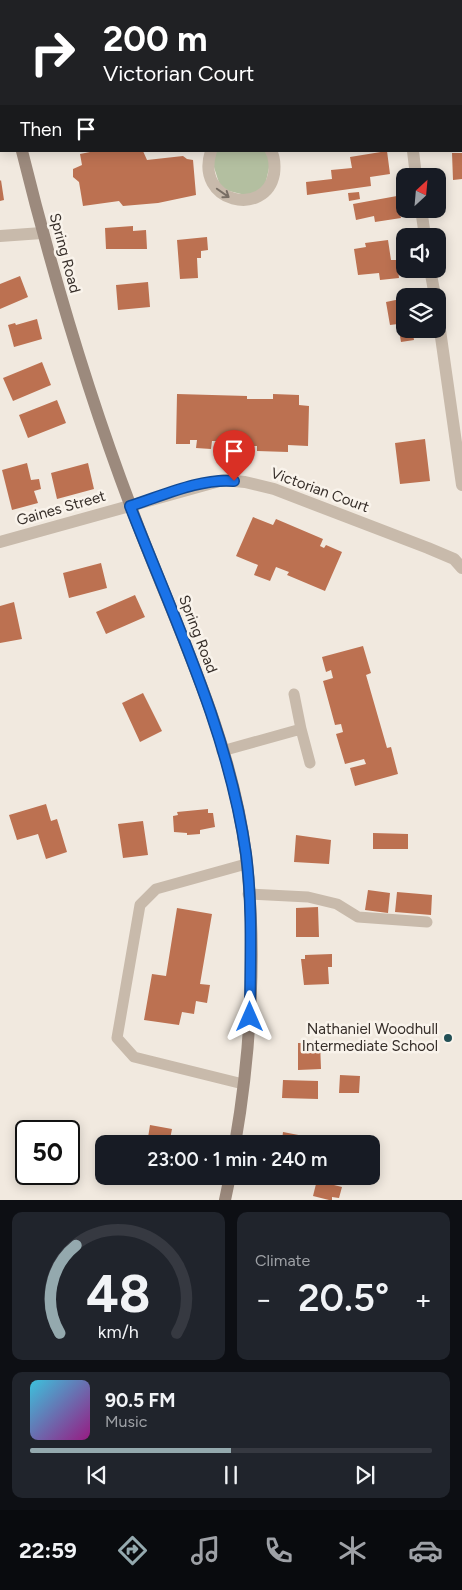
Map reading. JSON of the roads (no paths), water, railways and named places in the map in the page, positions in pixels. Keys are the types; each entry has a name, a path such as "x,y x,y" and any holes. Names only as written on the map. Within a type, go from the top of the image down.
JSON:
{"main road":[{"name":"Spring Road","path":"22,152 64,311 130,506 212,716 235,795 246,864 250,1017 236,1135"},
{"path":"226,1200 228,1185"}],"street":[{"path":"211,152 208,173 212,183 224,195 239,200 250,199 260,195 268,187 274,177 275,166 271,152"},
{"path":"413,152 415,168"},
{"path":"0,236 42,233"},
{"path":"442,338 457,415 462,486"},
{"name":"Victorian Court","path":"130,506 223,480 245,482 274,489 428,548 454,559 462,568"},
{"name":"Gaines Street","path":"0,542 130,506"}],"lane":[{"path":"294,694 310,763"},
{"path":"222,751 301,729"},
{"path":"243,1084 134,1056 116,1038 140,905 156,889 246,864"},
{"path":"248,894 308,897 337,904 358,917 427,922"}],"place":[{"name":"Nathaniel Woodhull Intermediate School","path":"448,1038"}]}
